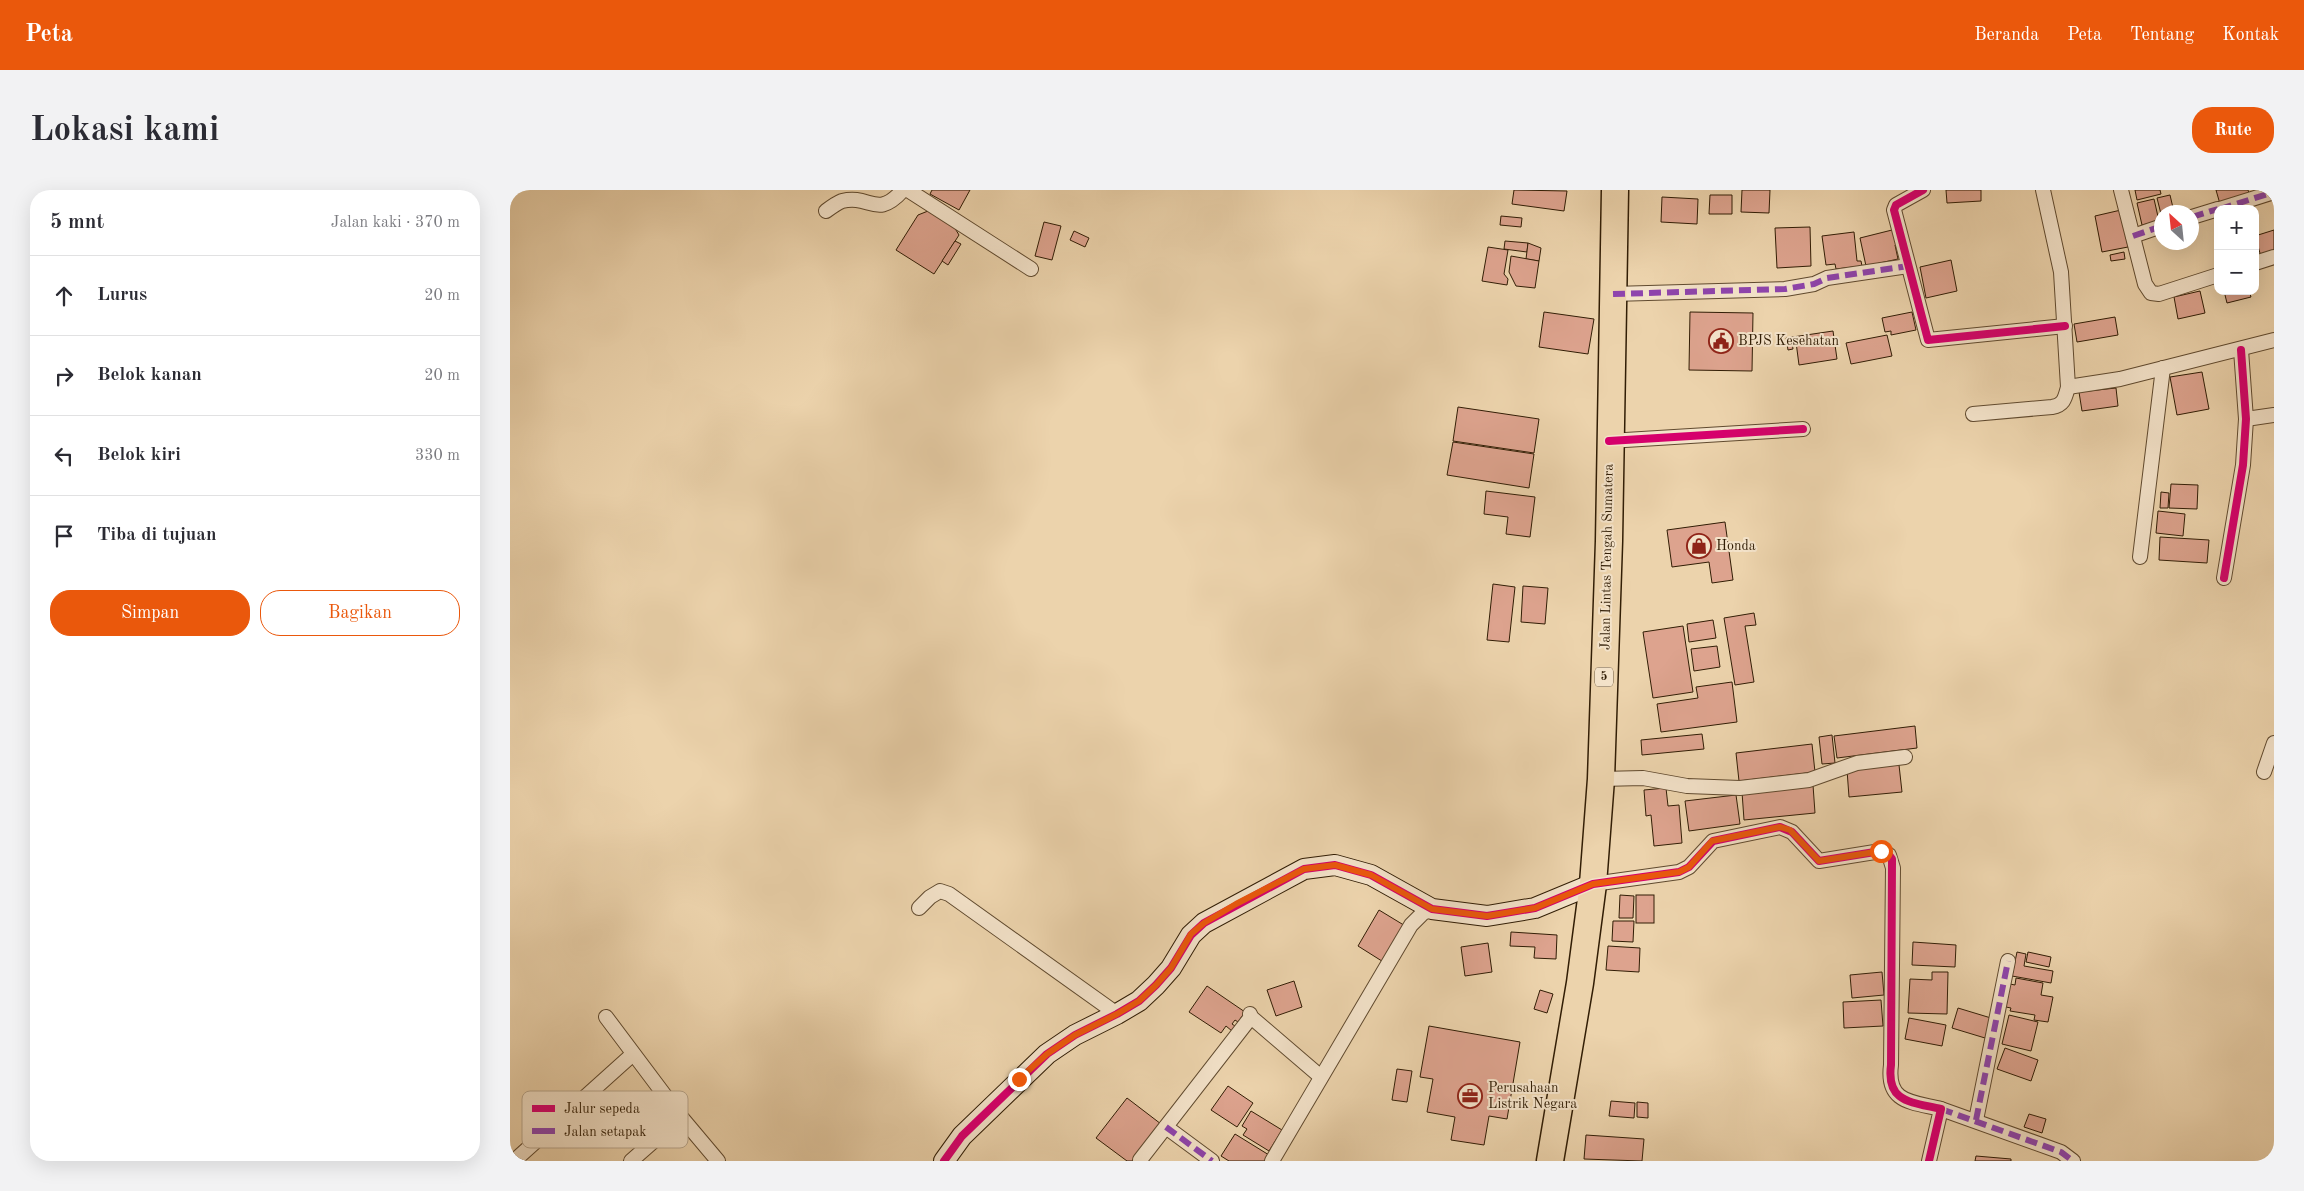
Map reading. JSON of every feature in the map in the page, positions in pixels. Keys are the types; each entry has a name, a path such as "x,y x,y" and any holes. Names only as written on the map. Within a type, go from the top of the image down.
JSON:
{"highway":[{"name":"Jalan Lintas Tengah Sumatera","path":"1550,1161 1580,983 1593,884 1601,779 1609,541 1609,441 1615,190"}],"street":[{"path":"826,211 842,201 882,206 894,200 903,190"},
{"path":"908,190 1031,269"},
{"path":"1923,190 1896,205 1894,210 1928,340 2065,326"},
{"path":"1974,414 2056,406 2064,400 2068,387 2061,272 2043,190"},
{"path":"2121,190 2145,284 2151,293 2159,294 2214,276"},
{"path":"2232,205 2274,192"},
{"path":"2199,215 2214,210"},
{"path":"2133,236 2154,229"},
{"path":"2259,262 2274,257"},
{"path":"1613,294 1785,288 1814,284 1827,278 1908,266"},
{"path":"2068,387 2120,379 2241,350 2274,340"},
{"path":"2224,578 2243,465 2246,419 2241,350"},
{"path":"2140,558 2164,368"},
{"path":"2246,419 2274,415"},
{"path":"1609,441 1803,429"},
{"path":"2264,772 2274,743"},
{"path":"1601,779 1643,778 1687,786 1740,788 1809,780 1857,763 1905,757"},
{"path":"944,1161 962,1136 1047,1054 1075,1035 1139,1001 1171,968 1191,934 1204,923 1236,904 1304,869 1335,865 1371,875 1432,909 1487,916 1535,908 1593,884 1679,872 1689,867 1712,841 1780,827 1790,830 1819,861 1881,851 1886,852 1892,859 1891,1065 1889,1080 1895,1092 1905,1100 1976,1120 2061,1152 2073,1161"},
{"path":"919,908 930,897 940,891 950,894 1117,1014"},
{"path":"1272,1161 1411,925 1423,913 1432,909"},
{"path":"1976,1120 2008,961"},
{"path":"1140,1160 1250,1015 1322,1077"},
{"path":"606,1017 660,1091"},
{"path":"592,1091 633,1054"},
{"path":"1929,1161 1941,1110"},
{"path":"688,1127 718,1161"},
{"path":"1166,1127 1212,1161"},
{"path":"514,1161 528,1148"},
{"path":"631,1161 646,1148"}],"building":[{"path":"932,190 970,190 959,210 930,194"},
{"path":"1514,190 1567,191 1564,211 1512,204"},
{"path":"1742,190 1770,190 1769,213 1741,212"},
{"path":"1946,190 1981,190 1981,201 1947,203"},
{"path":"2135,190 2160,190 2161,194 2137,200"},
{"path":"2216,190 2248,190 2250,196 2220,204"},
{"path":"1710,195 1732,195 1732,214 1709,214"},
{"path":"2170,195 2172,205 2159,205 2157,198"},
{"path":"1662,197 1698,199 1697,224 1661,222"},
{"path":"2154,199 2154,222 2142,225 2137,203"},
{"path":"2121,210 2128,247 2102,252 2095,216"},
{"path":"928,211 953,225 959,235 934,274 896,250 918,215"},
{"path":"1501,216 1522,218 1521,227 1500,225"},
{"path":"1044,222 1061,226 1052,260 1035,256"},
{"path":"1810,227 1811,266 1777,268 1775,228"},
{"path":"1896,229 1899,244 1895,245 1898,259 1866,266 1860,238"},
{"path":"2274,230 2274,256 2262,260 2259,250 2259,235"},
{"path":"1074,231 1089,238 1085,247 1070,240"},
{"path":"1854,232 1857,261 1861,261 1862,266 1836,269 1835,264 1826,265 1822,236"},
{"path":"955,241 961,244 948,265 942,261"},
{"path":"1505,241 1528,243 1527,252 1504,249"},
{"path":"1528,243 1541,248 1539,261 1526,259"},
{"path":"1488,247 1508,250 1504,274 1508,279 1507,285 1482,281"},
{"path":"2124,252 2125,259 2111,261 2110,255"},
{"path":"1511,256 1539,261 1535,288 1516,286 1509,272"},
{"path":"1951,260 1957,291 1926,298 1920,267"},
{"path":"2200,291 2205,313 2178,319 2174,297"},
{"path":"2225,295 2250,295 2251,297 2227,303"},
{"path":"1544,312 1594,319 1588,354 1539,347"},
{"name":"BPJS Kesehatan","path":"1690,312 1753,313 1752,371 1689,370"},
{"path":"1912,312 1916,330 1891,335 1891,331 1885,332 1882,318"},
{"path":"2115,317 2118,335 2077,342 2074,324"},
{"path":"1833,331 1837,359 1799,365 1796,342 1792,342 1793,349 1788,350 1786,338"},
{"path":"1887,335 1892,356 1851,364 1846,343"},
{"path":"2202,372 2209,409 2177,415 2170,377"},
{"path":"2116,388 2118,406 2082,411 2079,392"},
{"path":"1458,407 1539,419 1534,453 1453,441"},
{"path":"1453,442 1534,454 1529,488 1447,475"},
{"path":"2171,484 2198,485 2197,509 2169,508"},
{"path":"1486,491 1535,497 1530,537 1506,534 1508,517 1484,514"},
{"path":"2161,492 2169,493 2168,508 2160,508"},
{"path":"2158,511 2185,514 2183,536 2156,533"},
{"name":"Honda","path":"1725,522 1733,580 1712,583 1709,562 1672,567 1667,530"},
{"path":"2160,537 2209,540 2207,563 2159,560"},
{"path":"1493,584 1515,587 1509,642 1487,640"},
{"path":"1523,586 1548,588 1545,624 1521,622"},
{"path":"1754,613 1756,625 1745,626 1754,682 1735,685 1724,618"},
{"path":"1713,620 1716,638 1689,642 1687,624"},
{"path":"1683,626 1693,692 1653,698 1643,632"},
{"path":"1717,646 1720,667 1694,671 1691,649"},
{"path":"1732,682 1737,722 1661,732 1657,704 1698,698 1696,687"},
{"path":"1915,726 1917,748 1837,758 1834,736"},
{"path":"1702,734 1704,749 1642,755 1641,740"},
{"path":"1832,735 1835,763 1822,764 1819,737"},
{"path":"1812,744 1815,772 1739,781 1736,753"},
{"path":"1899,765 1902,792 1849,797 1847,770"},
{"path":"1813,785 1815,813 1744,820 1742,792"},
{"path":"1666,788 1668,806 1679,805 1682,843 1654,846 1651,815 1646,816 1644,790"},
{"path":"1736,795 1740,824 1689,831 1685,801"},
{"path":"1620,895 1634,896 1633,918 1619,918"},
{"path":"1636,895 1654,895 1654,923 1636,923"},
{"path":"1379,910 1407,927 1385,963 1358,946"},
{"path":"1613,921 1634,921 1633,942 1612,941"},
{"path":"1511,932 1557,935 1556,959 1534,958 1535,947 1510,946"},
{"path":"1913,942 1956,945 1955,967 1912,965"},
{"path":"1488,943 1492,972 1465,976 1461,947"},
{"path":"1608,946 1640,948 1639,972 1606,970"},
{"path":"2017,952 2026,954 2024,966 2053,971 2051,983 2012,976"},
{"path":"2028,952 2051,957 2049,967 2026,962"},
{"path":"1882,972 1884,995 1852,998 1850,975"},
{"path":"1932,972 1948,972 1947,1014 1908,1013 1910,979 1932,980"},
{"path":"2016,978 2043,983 2041,995 2053,997 2048,1022 2034,1020 2035,1015 2010,1011 2011,1008 2006,1007 2010,984 2015,985"},
{"path":"1294,981 1302,1007 1276,1016 1267,990"},
{"path":"1207,986 1245,1012 1238,1022 1235,1020 1232,1024 1235,1026 1232,1031 1226,1026 1221,1033 1189,1012"},
{"path":"1540,990 1553,994 1547,1013 1534,1009"},
{"path":"1881,1000 1883,1026 1844,1028 1843,1002"},
{"path":"1958,1008 1991,1018 1985,1038 1952,1028"},
{"path":"2009,1015 2038,1022 2031,1051 2002,1044"},
{"path":"1909,1018 1946,1025 1942,1046 1905,1039"},
{"name":"Perusahaan Listrik Negara","path":"1429,1026 1520,1042 1507,1119 1489,1116 1484,1145 1451,1140 1455,1117 1427,1112 1433,1079 1420,1077"},
{"path":"2005,1048 2038,1060 2031,1081 1997,1069"},
{"path":"1397,1069 1412,1071 1407,1102 1392,1100"},
{"path":"1228,1086 1253,1103 1237,1127 1211,1110"},
{"path":"1127,1098 1161,1124 1133,1161 1127,1161 1096,1138"},
{"path":"1611,1101 1635,1103 1634,1118 1609,1116"},
{"path":"1637,1102 1648,1103 1648,1118 1637,1117"},
{"path":"1251,1111 1282,1130 1269,1151 1243,1135 1247,1129 1242,1126"},
{"path":"2029,1114 2046,1119 2042,1133 2024,1127"},
{"path":"1235,1134 1269,1155 1265,1161 1229,1161 1221,1156"},
{"path":"1586,1135 1644,1139 1642,1161 1584,1159"},
{"path":"1976,1156 2011,1159 2011,1161 1975,1161"}],"marked path":[{"path":"2233,205 2274,192"},
{"path":"2199,215 2214,210"},
{"path":"2133,236 2154,229"},
{"path":"1613,294 1785,289 1814,284 1827,278 1908,266"},
{"path":"1976,1120 2008,961"},
{"path":"1941,1109 2061,1152 2073,1161"},
{"path":"1166,1127 1212,1161"}],"cycle path":[{"path":"1923,190 1896,205 1894,210 1928,340 2065,326"},
{"path":"2224,578 2243,465 2246,419 2241,350"},
{"path":"1609,441 1803,429"},
{"path":"944,1161 962,1136 1047,1054 1075,1035 1139,1001 1171,968 1191,935 1204,923 1304,869 1335,865 1371,875 1432,909 1487,916 1535,908 1593,884 1679,872 1689,867 1713,841 1780,827 1792,832 1819,861 1881,851 1892,859 1891,1078 1893,1087 1903,1099 1941,1109 1929,1161"}],"place":[{"name":"BPJS Kesehatan","path":"1721,341"},
{"name":"Honda","path":"1699,546"},
{"name":"Perusahaan Listrik Negara","path":"1470,1096"}],"route":[{"path":"1019,1079 1047,1054 1075,1035 1139,1001 1171,968 1191,934 1204,923 1236,904 1304,869 1335,865 1371,875 1432,909 1487,916 1535,908 1593,884 1683,871 1689,867 1712,841 1780,827 1790,830 1819,861 1881,851"}]}
